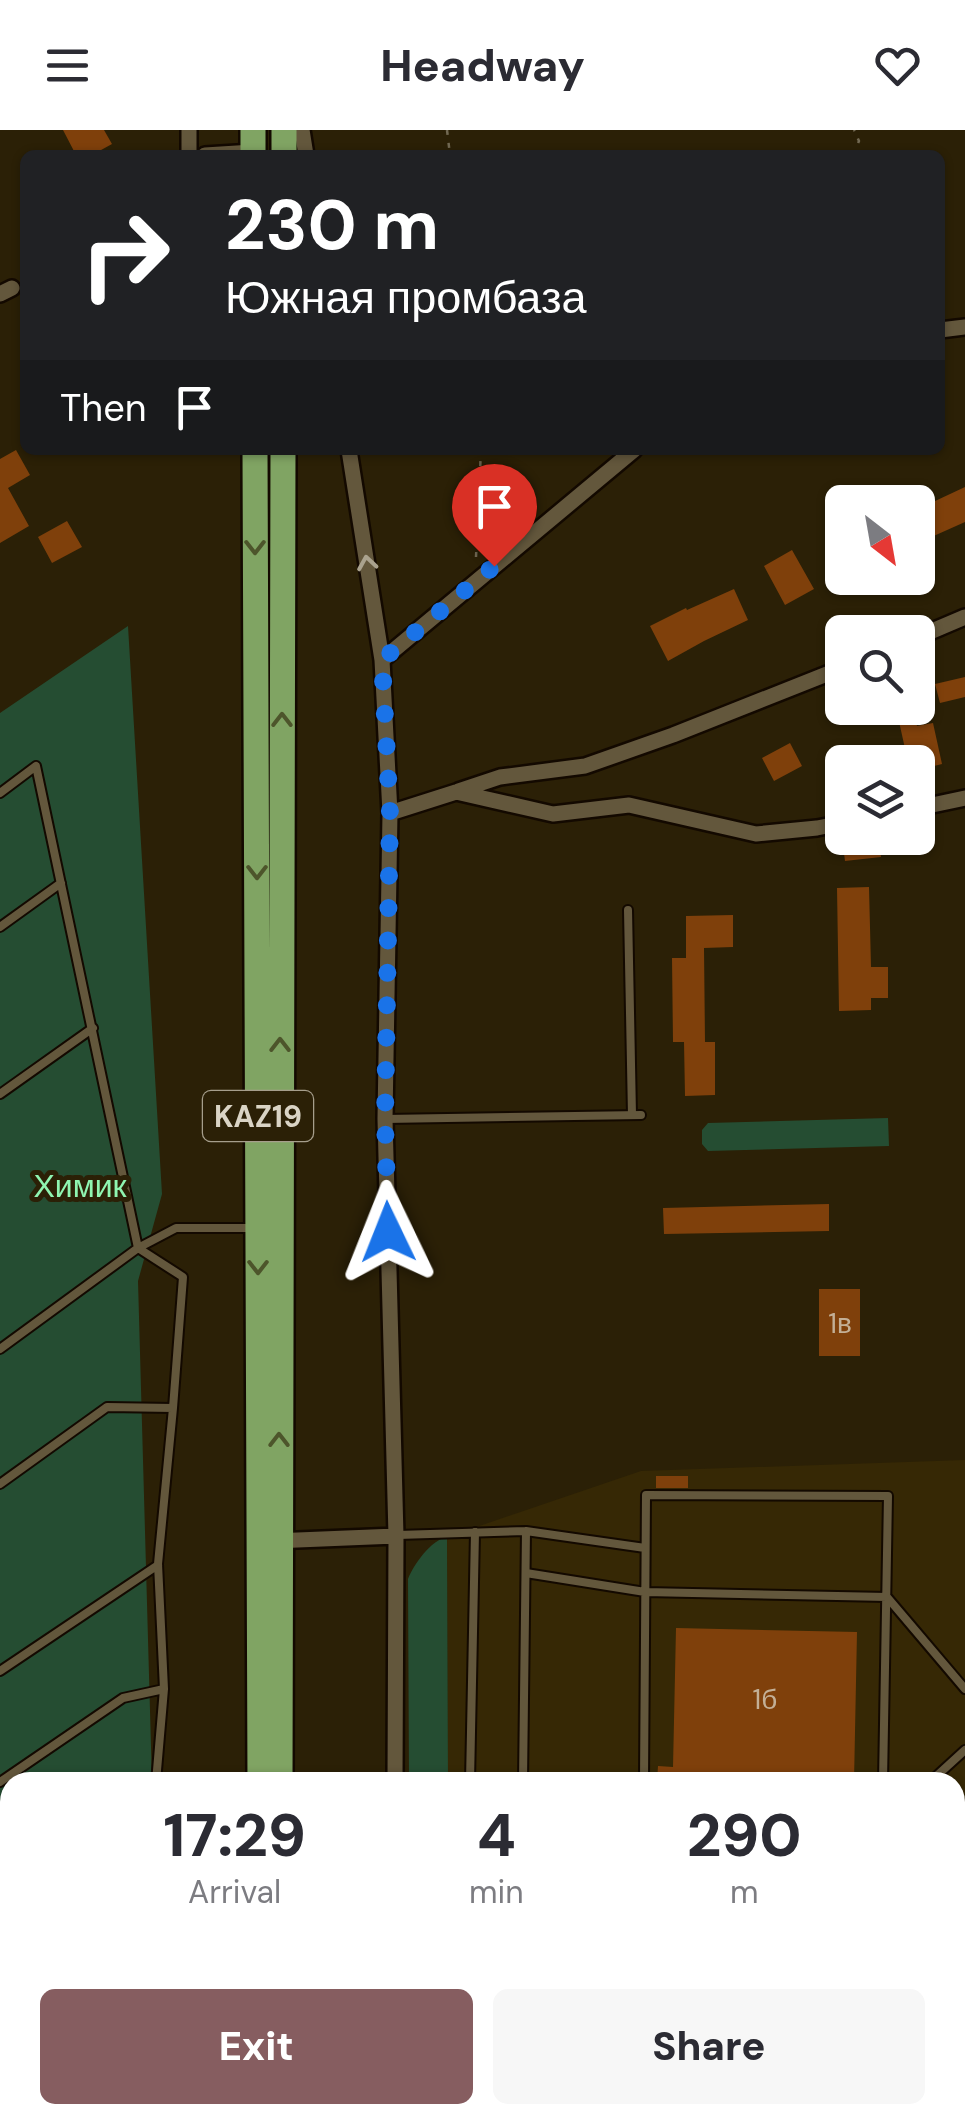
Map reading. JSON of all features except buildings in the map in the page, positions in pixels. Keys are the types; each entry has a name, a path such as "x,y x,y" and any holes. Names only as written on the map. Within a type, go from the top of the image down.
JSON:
{"highway":[{"name":"KAZ19","path":"255,455 269,1227 269,1541 260,1772"},
{"name":"KAZ19","path":"269,1227 283,455"},
{"name":"KAZ19","path":"269,1541 280,1772"}],"street":[{"path":"350,455 382,660 390,813 385,1119 396,1536 395,1772"},
{"path":"382,660 628,455"},
{"path":"935,630 965,617"},
{"path":"390,813 500,776 585,766 825,675"},
{"path":"456,792 553,814 629,805 756,834 825,826"},
{"path":"935,804 965,798"},
{"path":"269,1541 396,1536"}],"lane":[{"path":"0,793 36,766 138,1248 183,1277 158,1564 164,1688 157,1772"},
{"path":"0,927 61,883"},
{"path":"385,1119 637,1114 628,910"},
{"path":"0,1094 93,1028"},
{"path":"0,1349 138,1248 176,1228 269,1227"},
{"path":"0,1484 107,1407 173,1408"},
{"path":"644,1772 646,1495 888,1496 882,1772"},
{"path":"396,1536 526,1530 645,1548"},
{"path":"523,1772 526,1530"},
{"path":"470,1772 475,1532"},
{"path":"0,1671 158,1564"},
{"path":"526,1573 645,1592 887,1597 965,1689"},
{"path":"15,1772 124,1698 164,1688"},
{"path":"941,1772 965,1750"}],"path":[{"path":"476,557 481,455"}],"shaded area":[{"path":"965,1460 965,1772 448,1772 447,1537 641,1471"}],"green space":[{"name":"Химик","path":"128,626 162,1194 138,1281 152,1772 0,1772 0,713"},
{"path":"888,1118 889,1146 708,1151 702,1144 702,1130 708,1123"},
{"path":"447,1537 448,1772 409,1772 408,1579 435,1543"}],"route":[{"path":"388,1232 385,1119 390,813 382,660 494,566"}]}
